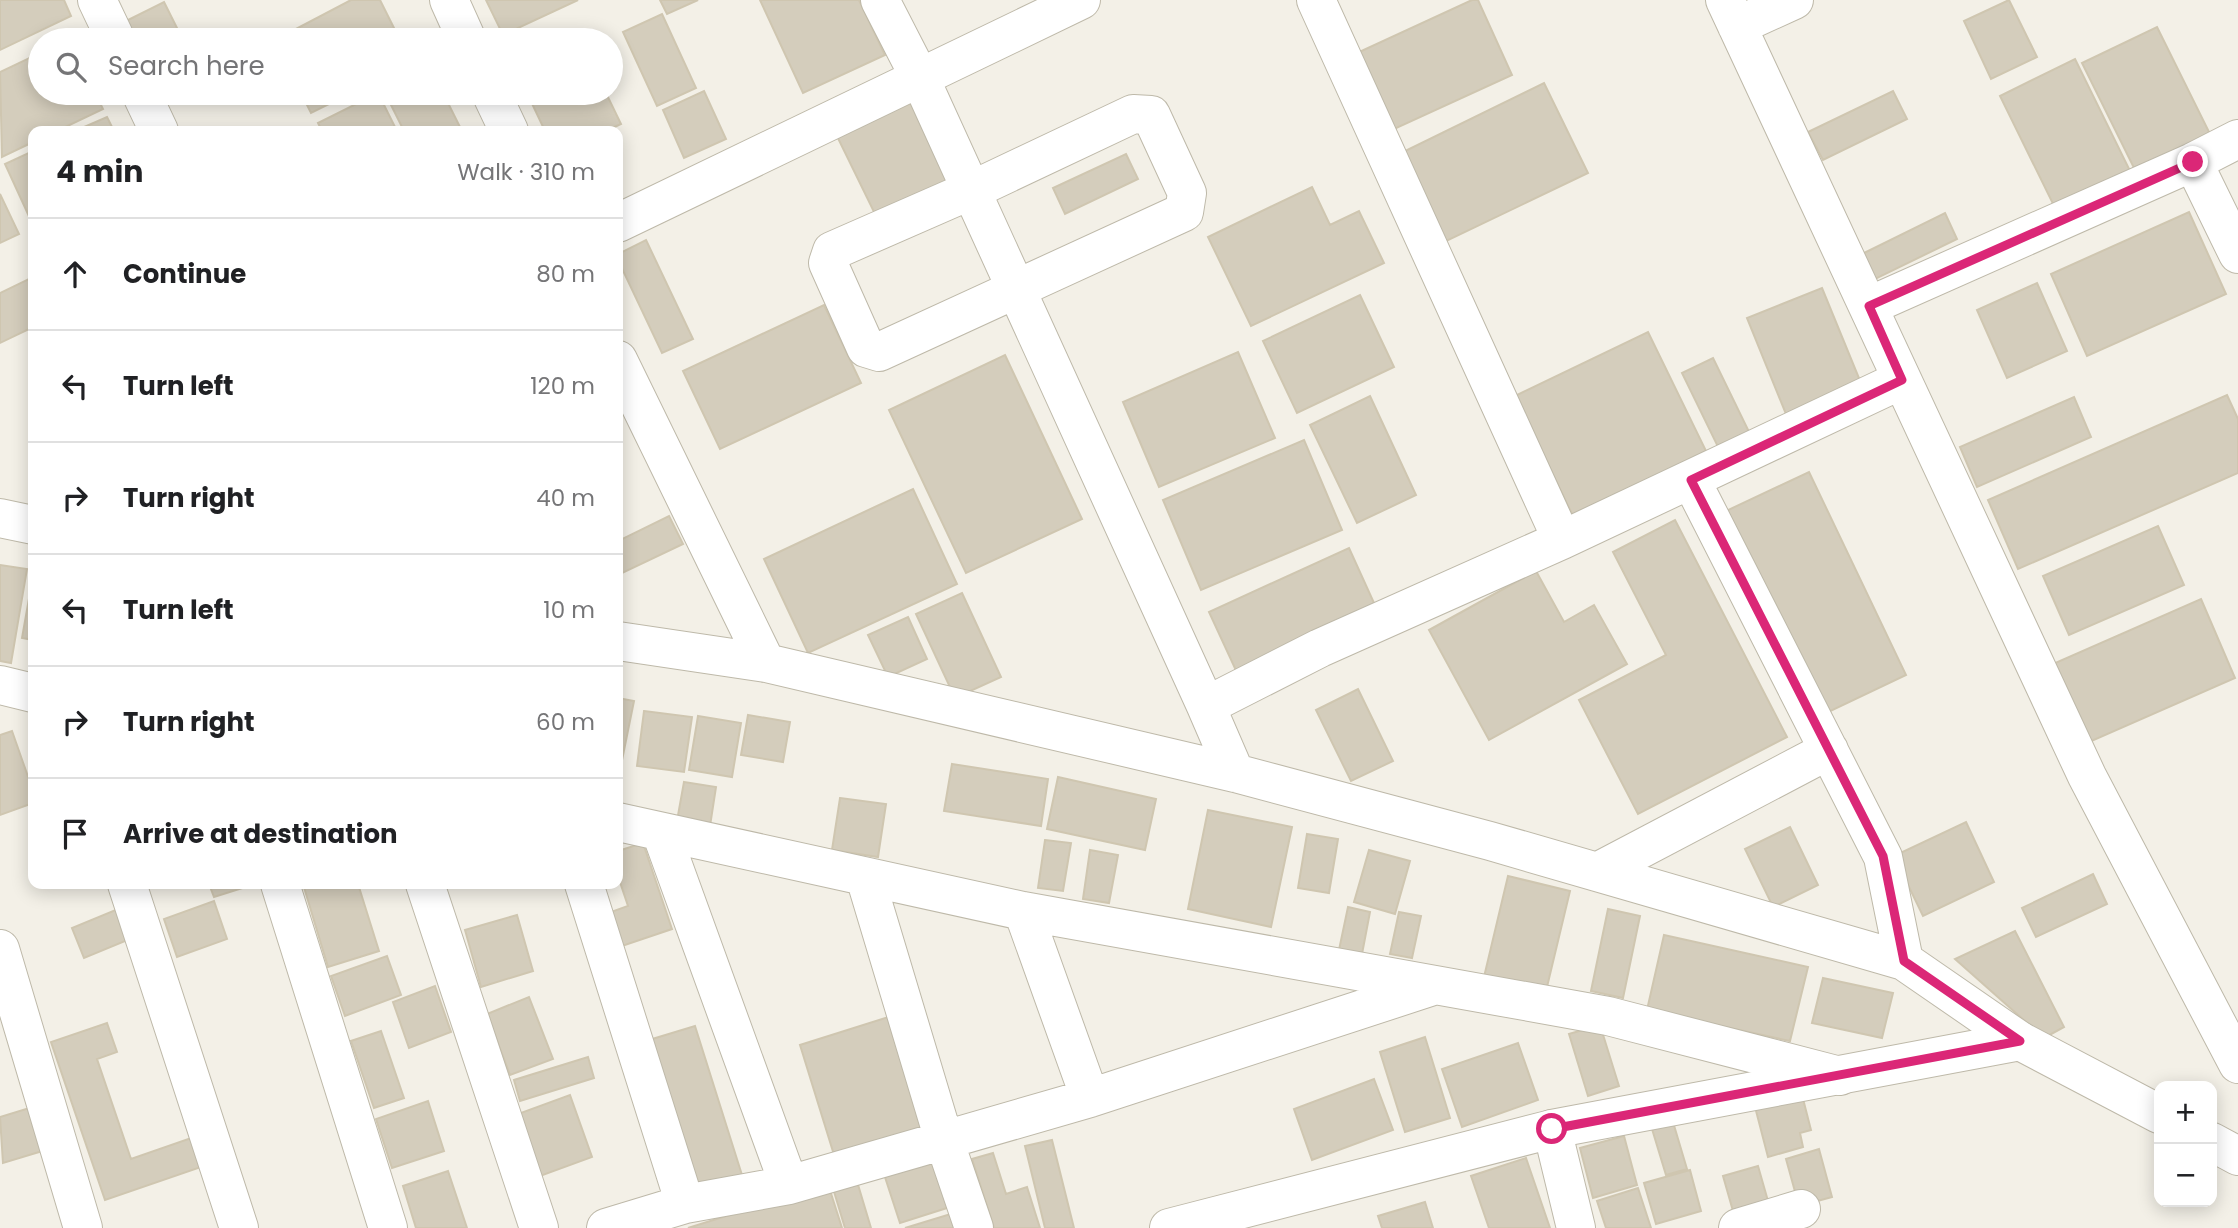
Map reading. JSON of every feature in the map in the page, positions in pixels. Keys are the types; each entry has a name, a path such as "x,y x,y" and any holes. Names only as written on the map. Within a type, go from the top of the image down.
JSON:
{"street":[{"path":"97,0 110,28"},
{"path":"449,0 462,28"},
{"path":"880,0 920,78 1235,773"},
{"path":"623,221 1081,0"},
{"path":"1316,0 1562,540"},
{"path":"1794,0 1731,13 2087,776 2238,1063"},
{"path":"147,105 157,126"},
{"path":"497,105 507,126"},
{"path":"1133,114 1151,115 1187,193 1184,212 879,352 866,348 828,263 832,250 971,190 1133,114"},
{"path":"1869,306 2193,162 2238,139"},
{"path":"2193,162 2238,254"},
{"path":"623,370 766,663"},
{"path":"1206,706 1320,648 1562,540 1902,380"},
{"path":"1691,480 1883,856 1904,961"},
{"path":"0,518 28,524"},
{"path":"623,642 766,663 1235,773 1904,961 2020,1041 2154,1111"},
{"path":"0,685 28,693"},
{"path":"1597,873 1829,750"},
{"path":"623,823 1023,911 1608,1016 1840,1076"},
{"path":"662,832 789,1185"},
{"path":"865,877 944,1140 974,1228"},
{"path":"129,889 239,1228"},
{"path":"282,889 388,1228"},
{"path":"427,889 539,1228"},
{"path":"586,889 685,1204"},
{"path":"1023,911 1090,1098"},
{"path":"0,949 83,1228"},
{"path":"606,1228 685,1204 789,1185 1090,1098 1436,985"},
{"path":"1169,1228 1552,1129 2020,1041"},
{"path":"1552,1129 1576,1228"},
{"path":"2216,1144 2238,1156"},
{"path":"1738,1228 1801,1209"}],"building":[{"path":"0,0 64,0 71,16 46,28 28,28 28,37 0,50"},
{"path":"351,0 380,0 394,28 298,28"},
{"path":"486,0 578,0 518,28 500,28"},
{"path":"660,0 698,0 667,14"},
{"path":"760,0 859,0 885,55 803,93"},
{"path":"1472,0 1478,0 1512,75 1392,130 1357,53"},
{"path":"2009,0 2037,57 1991,79 1964,21"},
{"path":"164,2 177,28 122,28 120,24"},
{"path":"662,14 696,88 657,106 623,32"},
{"path":"2157,27 2212,138 2137,174 2082,63"},
{"path":"28,59 28,105 101,105 103,109 67,126 28,126 28,144 2,157 0,72"},
{"path":"2075,59 2133,177 2058,214 2000,96"},
{"path":"1544,83 1588,173 1440,244 1397,155"},
{"path":"704,91 726,139 684,158 663,110"},
{"path":"1893,91 1907,119 1823,160 1808,132"},
{"path":"909,93 951,182 876,216 833,128"},
{"path":"307,105 327,105 311,113"},
{"path":"354,105 384,105 394,126 320,126 318,123"},
{"path":"391,105 449,105 460,126 402,126"},
{"path":"533,105 612,105 621,124 617,126 543,126"},
{"path":"107,117 112,126 86,126"},
{"path":"28,153 28,214 5,164"},
{"path":"1126,154 1138,179 1065,214 1053,188"},
{"path":"1312,187 1330,225 1359,211 1384,263 1251,326 1208,237"},
{"path":"0,194 19,234 0,243"},
{"path":"2189,212 2226,294 2087,356 2051,274"},
{"path":"1945,213 1957,239 1873,280 1860,255"},
{"path":"646,240 693,339 662,353 623,271 623,252"},
{"path":"28,279 28,329 0,343 0,293"},
{"path":"2037,283 2067,351 2007,378 1977,310"},
{"path":"1822,288 1863,388 1788,419 1747,318"},
{"path":"1360,295 1394,367 1297,413 1263,341"},
{"path":"824,305 861,383 720,449 683,371"},
{"path":"1648,332 1706,451 1573,516 1515,396"},
{"path":"1238,352 1275,438 1159,487 1123,402"},
{"path":"1005,355 1082,519 966,573 889,410"},
{"path":"1713,358 1752,438 1721,453 1682,373"},
{"path":"2227,395 2238,419 2238,473 2018,569 1988,500"},
{"path":"1370,396 1416,495 1357,523 1310,425"},
{"path":"2074,397 2091,437 1977,487 1960,447"},
{"path":"1304,440 1342,530 1201,590 1163,500"},
{"path":"1809,472 1906,675 1820,716 1724,512"},
{"path":"913,489 957,584 808,653 764,559"},
{"path":"669,516 683,544 623,573 623,539"},
{"path":"1675,520 1787,737 1638,814 1579,700 1666,655 1613,552"},
{"path":"2158,526 2184,585 2069,635 2043,576"},
{"path":"1349,548 1379,614 1239,677 1209,612"},
{"path":"0,565 27,569 11,663 0,661"},
{"path":"1536,571 1564,622 1594,605 1627,664 1489,740 1429,630"},
{"path":"962,593 1001,677 955,698 916,614"},
{"path":"2201,599 2235,678 2087,743 2053,664"},
{"path":"28,604 28,639 22,638"},
{"path":"908,617 927,659 888,677 868,635"},
{"path":"1358,689 1393,761 1351,781 1316,710"},
{"path":"623,699 634,701 623,755"},
{"path":"644,711 692,717 684,772 637,766"},
{"path":"748,715 790,722 783,762 741,755"},
{"path":"698,716 741,723 732,777 689,770"},
{"path":"12,731 28,777 28,805 0,815 0,735"},
{"path":"952,764 1048,779 1041,826 944,811"},
{"path":"1058,777 1156,799 1145,850 1047,829"},
{"path":"684,782 716,787 710,826 677,821"},
{"path":"840,798 886,804 878,857 832,850"},
{"path":"1208,810 1292,827 1271,927 1188,909"},
{"path":"1966,822 1994,882 1923,916 1894,856"},
{"path":"1790,827 1818,885 1773,907 1745,849"},
{"path":"1307,834 1338,839 1329,893 1298,888"},
{"path":"1045,840 1071,843 1063,891 1038,888"},
{"path":"643,843 672,929 619,947 608,913 628,906 622,889 623,849"},
{"path":"1090,850 1118,855 1109,903 1083,899"},
{"path":"1369,850 1410,861 1395,914 1354,902"},
{"path":"2093,874 2107,904 2036,937 2022,908"},
{"path":"1508,876 1570,891 1546,991 1484,977"},
{"path":"211,889 239,889 214,897"},
{"path":"305,889 360,889 379,951 328,967"},
{"path":"214,901 227,939 177,957 164,919"},
{"path":"1348,907 1370,912 1362,954 1339,950"},
{"path":"118,909 130,939 84,958 72,928"},
{"path":"1608,909 1640,916 1623,998 1591,991"},
{"path":"1399,912 1421,916 1412,958 1390,954"},
{"path":"517,915 533,971 481,987 465,930"},
{"path":"2015,931 2064,1027 2044,1038 1955,959"},
{"path":"1664,935 1808,967 1790,1041 1647,1010"},
{"path":"387,956 401,995 345,1016 331,976"},
{"path":"1823,978 1893,993 1882,1038 1812,1023"},
{"path":"435,986 451,1032 409,1048 393,1002"},
{"path":"529,997 553,1059 510,1075 487,1014"},
{"path":"898,1014 934,1128 835,1158 800,1045"},
{"path":"107,1023 117,1052 97,1059 131,1159 197,1136 207,1165 105,1200 51,1042"},
{"path":"1600,1025 1619,1086 1588,1096 1569,1034"},
{"path":"695,1026 742,1175 695,1189 649,1040"},
{"path":"381,1031 404,1098 374,1108 351,1041"},
{"path":"1425,1037 1450,1118 1405,1132 1380,1052"},
{"path":"1518,1043 1538,1100 1462,1127 1442,1069"},
{"path":"588,1057 594,1078 520,1101 514,1080"},
{"path":"1374,1079 1393,1130 1312,1160 1294,1109"},
{"path":"1801,1091 1811,1130 1800,1133 1803,1147 1768,1157 1754,1103"},
{"path":"570,1095 592,1157 540,1176 518,1114"},
{"path":"428,1101 444,1151 392,1168 376,1119"},
{"path":"36,1106 49,1149 3,1163 0,1117"},
{"path":"1673,1122 1687,1169 1666,1175 1652,1129"},
{"path":"1624,1136 1637,1185 1593,1198 1580,1148"},
{"path":"1052,1140 1074,1228 1045,1228 1025,1146"},
{"path":"1819,1149 1832,1197 1799,1206 1786,1159"},
{"path":"933,1152 950,1207 900,1223 882,1168"},
{"path":"993,1153 1006,1194 1027,1187 1040,1228 994,1228 972,1159"},
{"path":"1526,1158 1550,1228 1489,1228 1471,1176"},
{"path":"1758,1166 1772,1215 1737,1225 1723,1176"},
{"path":"1690,1170 1701,1211 1656,1224 1644,1183"},
{"path":"448,1171 467,1228 416,1228 403,1186"},
{"path":"856,1178 871,1228 845,1228 832,1185"},
{"path":"828,1184 842,1228 688,1228"},
{"path":"1638,1188 1651,1228 1606,1228 1597,1201"},
{"path":"1425,1202 1433,1228 1382,1228 1378,1216"},
{"path":"954,1213 959,1228 905,1228"}],"route":[{"path":"1552,1129 2020,1041 1904,961 1883,856 1691,480 1902,380 1869,306 2193,162"}]}
